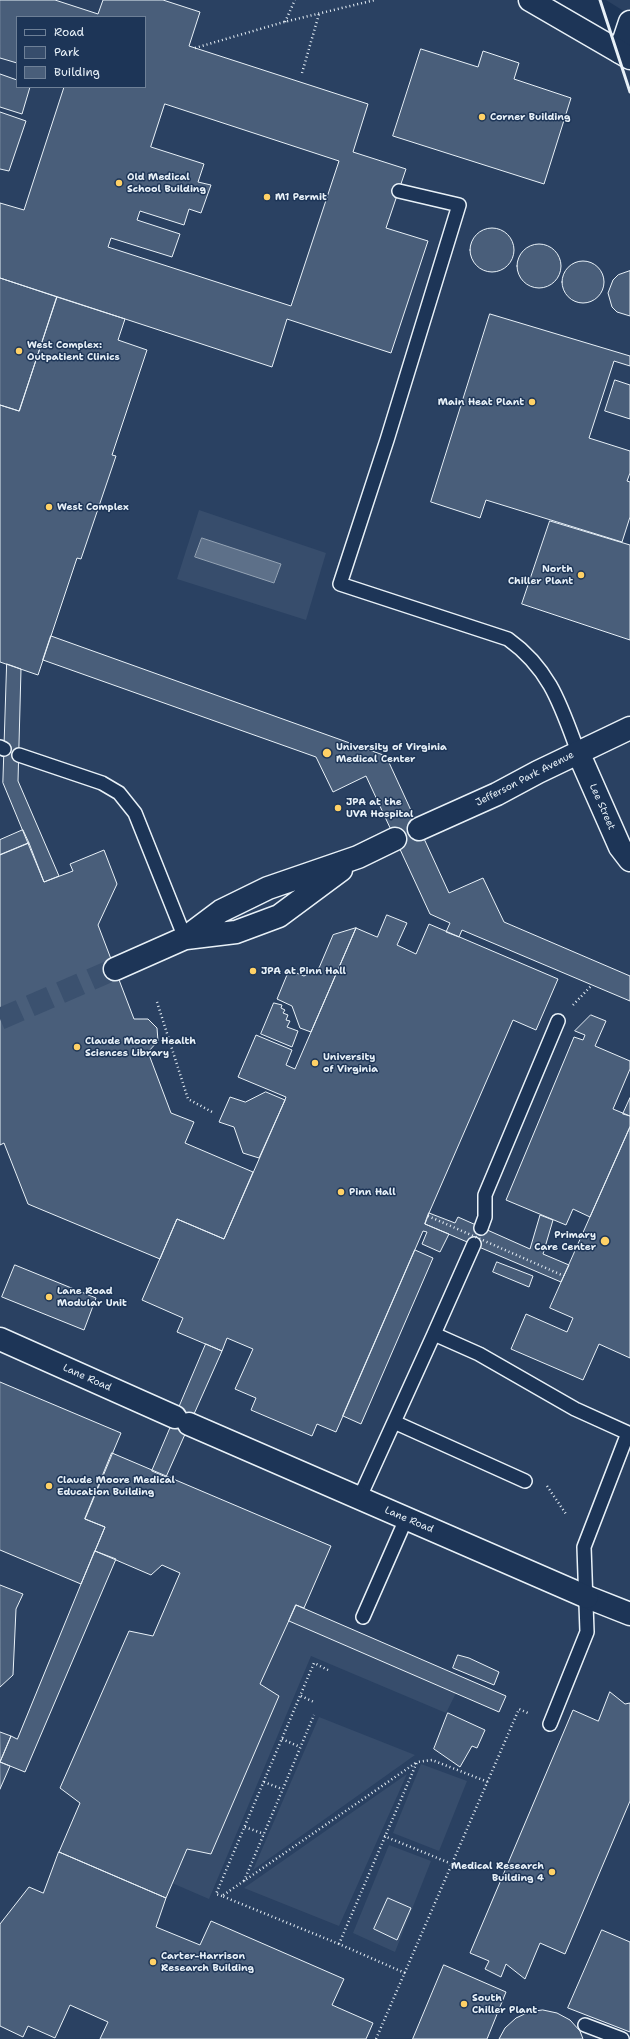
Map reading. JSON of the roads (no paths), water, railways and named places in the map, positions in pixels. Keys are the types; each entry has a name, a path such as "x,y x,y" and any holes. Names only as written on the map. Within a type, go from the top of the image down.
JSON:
{"main road":[{"path":"530,0 625,55 630,22"},
{"name":"Jefferson Park Avenue","path":"420,829 497,794 578,752 630,728"},
{"name":"Lee Street","path":"578,752 620,847 630,860"},
{"path":"115,969 185,938 221,911 268,888 358,857 395,839"},
{"path":"185,938 236,932 279,916 358,857"},
{"name":"Lane Road","path":"0,1339 359,1499 630,1614"}],"lane":[{"path":"399,191 459,204 387,440 340,584 508,639 525,651 539,667 557,697 578,752"},
{"path":"19,755 102,783 119,793 135,813 185,938"},
{"path":"482,1228 485,1217 485,1195 558,1021"},
{"path":"359,1499 474,1244"},
{"path":"434,1334 479,1354 575,1409 628,1434 584,1547 587,1597 587,1632 550,1724"},
{"path":"394,1422 525,1481"},
{"path":"362,1617 406,1519"},
{"path":"585,2025 622,2039"}],"tunnel":[{"path":"0,1019 115,969"}],"railway":[{"path":"600,0 630,92"}],"place":[{"name":"Corner Building","path":"482,117"},
{"name":"Old Medical School Building","path":"119,183"},
{"name":"M1 Permit","path":"267,197"},
{"name":"West Complex: Outpatient Clinics","path":"19,351"},
{"name":"Main Heat Plant","path":"532,402"},
{"name":"West Complex","path":"49,507"},
{"name":"North Chiller Plant","path":"581,575"},
{"name":"University of Virginia Medical Center","path":"327,753"},
{"name":"JPA at the UVA Hospital","path":"338,808"},
{"name":"JPA at Pinn Hall","path":"253,971"},
{"name":"Claude Moore Health Sciences Library","path":"77,1047"},
{"name":"University of Virginia","path":"315,1063"},
{"name":"Pinn Hall","path":"341,1192"},
{"name":"Primary Care Center","path":"605,1241"},
{"name":"Lane Road Modular Unit","path":"49,1297"},
{"name":"Claude Moore Medical Education Building","path":"49,1486"},
{"name":"Medical Research Building 4","path":"552,1872"},
{"name":"Carter-Harrison Research Building","path":"153,1962"},
{"name":"South Chiller Plant","path":"464,2004"}]}
